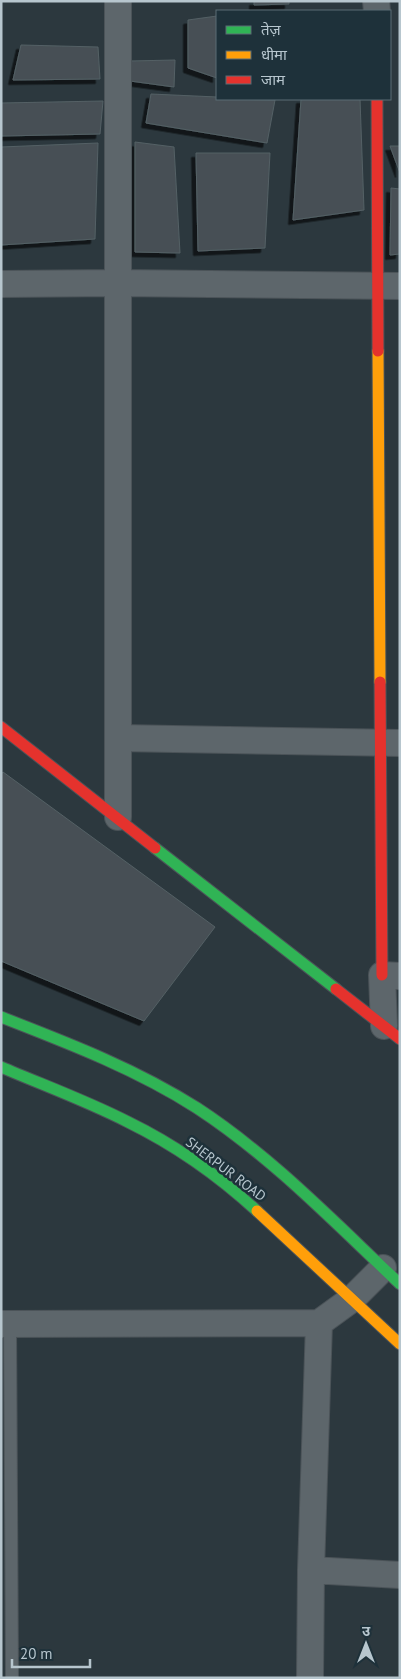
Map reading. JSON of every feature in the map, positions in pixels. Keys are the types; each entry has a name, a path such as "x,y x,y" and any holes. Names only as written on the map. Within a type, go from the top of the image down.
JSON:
{"street":[{"path":"118,1 118,817"},
{"path":"377,100 389,286 392,1033"},
{"path":"1,284 389,286"},
{"path":"1,727 392,1033"},
{"path":"119,738 390,743"},
{"path":"1,1017 56,1039 159,1085 198,1108 277,1168 391,1276 352,1299 319,1323 6,1324"},
{"name":"SHERPUR ROAD","path":"1,1067 128,1122 191,1158 244,1199 400,1344"},
{"path":"310,1678 319,1323"},
{"path":"312,1570 400,1575"}],"lane":[{"path":"6,1324 12,1678"}],"building":[{"path":"254,1 289,1 289,4 254,5"},
{"path":"216,16 216,78 188,68 188,20"},
{"path":"21,45 98,47 100,79 13,80"},
{"path":"175,60 174,87 130,81 130,61"},
{"path":"151,94 216,97 216,100 275,100 267,143 146,123"},
{"path":"301,100 360,100 364,210 293,220"},
{"path":"103,101 100,134 1,136 1,103"},
{"path":"135,142 174,147 180,253 135,252"},
{"path":"98,143 95,239 1,245 1,147"},
{"path":"390,146 400,146 400,173"},
{"path":"196,153 270,153 265,248 198,251"},
{"path":"391,188 400,189 400,254 390,255"},
{"path":"3,772 215,927 144,1021 1,961 1,775"}],"traffic: fast":[{"path":"155,848 336,989"},
{"path":"1,1017 126,1069 197,1108 225,1127 277,1169 400,1284"},
{"path":"1,1067 97,1107 163,1141 196,1162 257,1211"}],"traffic: slow":[{"path":"378,351 380,682"},
{"path":"257,1211 400,1344"}],"traffic: jam":[{"path":"377,100 378,351"},
{"path":"380,682 382,975"},
{"path":"1,727 155,848"},
{"path":"336,989 400,1039"}]}
